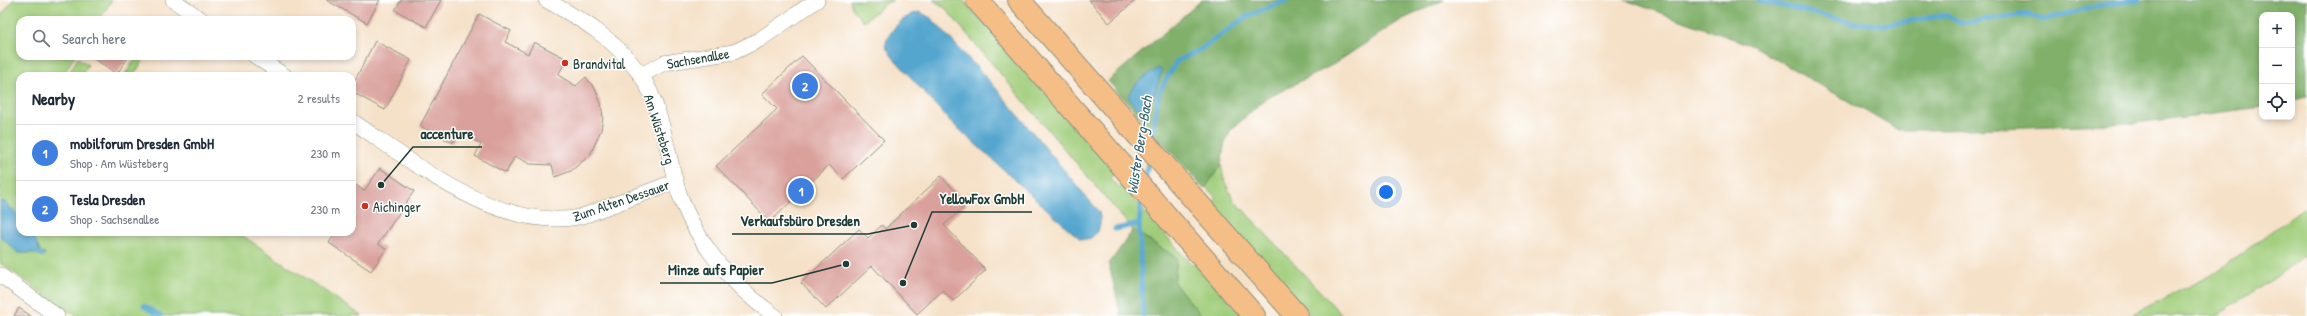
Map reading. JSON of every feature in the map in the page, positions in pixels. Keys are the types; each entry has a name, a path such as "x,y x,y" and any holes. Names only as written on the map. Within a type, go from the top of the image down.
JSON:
{"main road":[{"path":"977,0 1254,316"},
{"path":"1019,0 1297,316"}],"street":[{"path":"173,0 196,16"},
{"path":"546,0 605,35 641,75"},
{"name":"Sachsenallee","path":"641,75 664,63 734,52 759,40 817,0"},
{"path":"261,60 279,72"},
{"name":"Am Wüsteberg","path":"641,75 656,108 676,181 689,215 708,249 732,279 761,306 775,316"},
{"name":"Zum Alten Dessauer","path":"356,124 438,178 496,208 520,215 552,220 580,216 676,181"},
{"path":"0,275 56,316"}],"green space":[{"path":"13,0 112,0 102,16 16,16 16,60 72,60 65,72 16,72 16,236 243,236 362,316 76,316 0,263 0,17"},
{"path":"850,0 893,0 885,4 863,22 852,8"},
{"path":"933,0 963,0 1114,172 1110,178 1119,188 1122,186 1192,265 1195,263 1243,316 1202,316 1174,283 1177,258 1133,230 944,7"},
{"path":"1202,0 1444,0 1401,20 1334,64 1264,100 1230,131 1224,146 1221,165 1204,189 1108,81"},
{"path":"1625,0 2009,0 2025,2 2041,0 2307,0 2307,96 2295,101 2295,12 2259,12 2259,107 2137,123 1944,130 1898,130 1753,46"},
{"path":"77,60 81,60 88,65 83,72 69,72"},
{"path":"134,60 143,60 136,72 127,72"},
{"path":"1221,165 1225,182 1233,199 1343,316 1311,316 1211,204 1216,198 1206,187"},
{"path":"2307,206 2307,254 2273,279 2215,316 2129,316 2215,273"},
{"path":"1133,230 1177,258 1174,283 1202,316 1121,316 1109,264"}],"water":[{"path":"920,12 931,18 994,86 1099,212 1099,227 1090,239 1081,239 1072,232 948,119 891,55 885,45 894,28 908,16"},
{"path":"1159,68 1162,71 1152,98 1146,106 1141,109 1135,107 1128,97 1130,92 1140,80"},
{"path":"0,201 5,202 16,213 16,236 33,236 40,251 45,254 43,257 34,253 18,253 0,236"}],"building":[{"path":"326,0 380,0 367,23"},
{"path":"401,0 441,0 426,27 395,10"},
{"path":"1089,0 1136,0 1109,23"},
{"path":"479,14 511,31 505,42 528,54 534,42 567,59 558,75 576,86 586,77 595,89 601,103 603,117 601,130 590,155 571,171 555,177 552,165 530,164 515,156 506,173 475,156 481,144 458,132 453,143 420,126"},
{"path":"375,41 411,60 385,110 356,94 356,78"},
{"path":"802,56 884,140 843,179 829,165 770,222 716,166 777,109 762,94"},
{"path":"96,60 126,60 118,72 114,72"},
{"path":"380,168 414,191 378,244 386,249 371,271 329,243 333,236 356,236 356,185 364,191"},
{"path":"941,176 967,204 944,225 986,270 953,301 943,290 917,314 872,266 826,309 801,283 859,229 868,238 882,225 885,229"},
{"path":"19,308 31,316 14,316"}],"waterway":[{"name":"Wüster Berg-Bach","path":"1151,140 1159,92 1177,61 1203,48 1247,16 1287,0"},
{"name":"Wüster Berg-Bach","path":"1758,0 1855,23 1885,25 1946,15 1961,23 2027,14 2043,20 2094,6 2139,0"},
{"name":"Wüster Berg-Bach","path":"1145,182 1149,158"},
{"name":"Wüster Berg-Bach","path":"1142,199 1139,224 1143,316"},
{"path":"1115,229 1139,224"},
{"name":"Wüster Berg-Bach","path":"144,306 161,316"}],"place":[{"name":"Brandvital","path":"565,63"},
{"name":"Tesla Dresden","path":"805,86"},
{"name":"accenture","path":"381,185"},
{"name":"mobilforum Dresden GmbH","path":"801,191"},
{"name":"Aichinger","path":"365,206"},
{"name":"Verkaufsbüro Dresden","path":"914,225"},
{"name":"Minze aufs Papier","path":"846,264"},
{"name":"YellowFox GmbH","path":"903,283"}]}
